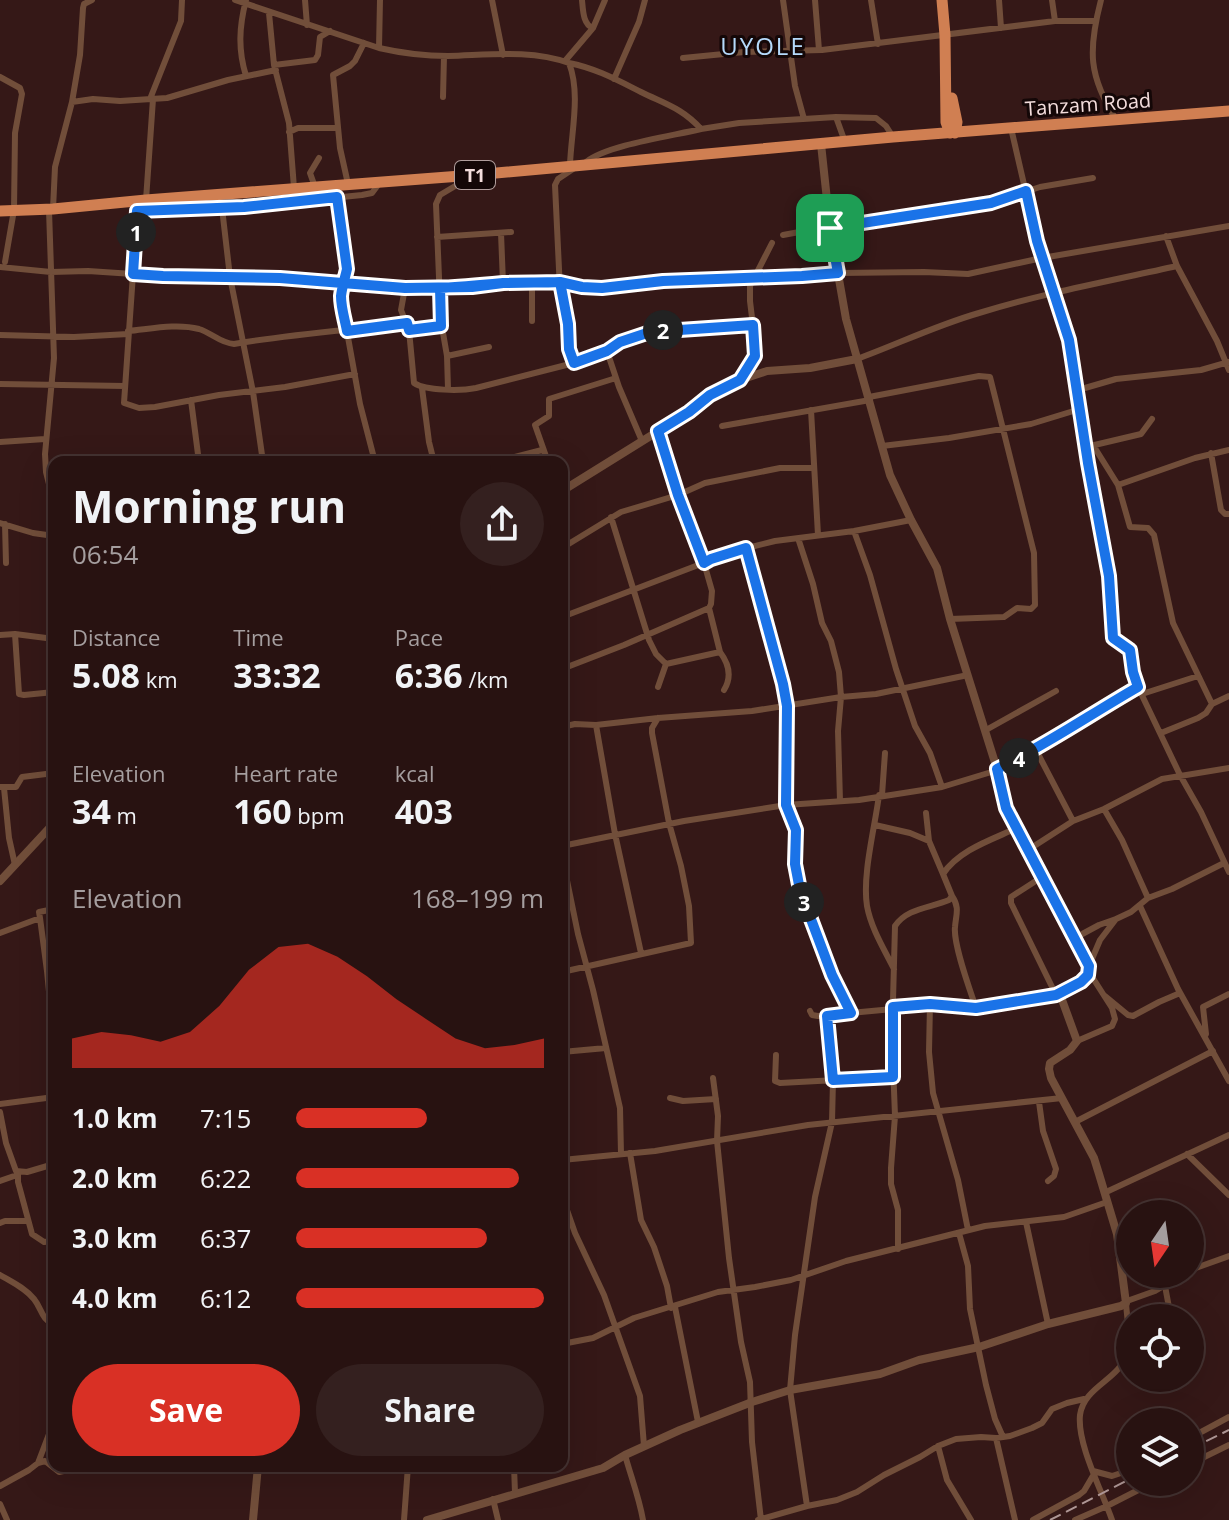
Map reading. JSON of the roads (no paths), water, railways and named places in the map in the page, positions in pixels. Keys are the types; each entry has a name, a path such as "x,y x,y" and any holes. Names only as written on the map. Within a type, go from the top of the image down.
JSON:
{"highway":[{"path":"942,0 950,107 957,122 953,133"},
{"path":"950,107 969,124 989,130"},
{"path":"917,135 931,128 950,107"},
{"name":"Tanzam Road","path":"953,133 1229,111"},
{"name":"T1","path":"0,211 140,204 294,188 953,133"}],"street":[{"path":"48,480 45,439 54,336 51,210 55,167 72,102 82,45 83,8 89,0"},
{"path":"182,0 181,21 151,99 133,274 124,403 139,408 155,407 355,374"},
{"path":"235,0 397,52 444,56 534,55 567,62 594,70 672,105 701,129"},
{"path":"305,0 307,25"},
{"path":"379,48 380,0"},
{"path":"492,0 503,55"},
{"path":"582,0 586,23 593,28"},
{"path":"567,62 593,28 605,0"},
{"path":"614,79 639,22 644,1 635,0"},
{"path":"783,0 795,86 804,119"},
{"path":"815,0 819,50"},
{"path":"871,0 878,44"},
{"path":"999,0 1001,28"},
{"path":"1052,0 1055,21"},
{"path":"1101,0 1096,21 1093,70 1105,102 1117,121"},
{"path":"245,2 239,41 246,76"},
{"path":"269,13 275,68 288,115 294,188"},
{"path":"683,58 744,52 819,50 1055,21 1096,21"},
{"path":"72,102 178,96 214,84 315,60 320,37 330,31"},
{"path":"348,184 333,75 355,61 364,43"},
{"path":"443,97 444,56"},
{"path":"567,62 572,72 577,165"},
{"path":"0,77 22,92 15,133 14,210 2,263 51,272 280,278 405,288 560,282 602,288 663,281 838,273 968,274 1229,226"},
{"path":"836,117 845,142"},
{"path":"574,363 569,349 560,282 555,185 558,179 577,165 605,152 739,123 836,117 876,118 893,137"},
{"path":"289,132 298,128 338,128"},
{"path":"1011,128 1042,258 1069,340 1080,409 1090,446 1109,576 1113,638 1130,650 1133,672 1140,690 1229,872"},
{"path":"713,1078 733,1291 750,1382 760,1519 857,1492 956,1439 1000,1438 1039,1425 1052,1409 1084,1399 1125,1359 1128,1345 1126,1302 1117,1234 1094,1158 1051,1078 1049,1066 1077,1041 1106,1029 1115,1019 1004,801 998,770 937,568 890,475 849,331 830,228 821,144"},
{"path":"315,187 310,173 319,158"},
{"path":"448,389 447,356 441,326 438,199 474,175"},
{"path":"783,235 991,203 1048,185 1093,178"},
{"path":"140,204 222,208 372,193 381,181"},
{"path":"337,197 347,269 342,304 360,404 373,456"},
{"path":"222,208 230,277 262,456"},
{"path":"437,237 511,232"},
{"path":"501,233 503,283"},
{"path":"1078,390 1116,379 1228,365 1177,266 1166,236"},
{"path":"740,380 755,356 749,292 751,283 772,243"},
{"path":"568,487 689,412 710,395 740,380 767,371 810,368 857,359 959,319 1053,292 1177,266"},
{"path":"532,283 532,321"},
{"path":"405,288 401,310 408,326 414,383 422,388 471,389 574,363 650,332 753,325"},
{"path":"0,335 54,336 185,327 207,332 227,344 285,336 441,326"},
{"path":"447,356 489,347"},
{"path":"607,351 642,441"},
{"path":"722,426 990,377 1034,553 1035,605 1031,609 1017,608 1004,617 950,619"},
{"path":"545,456 535,425 549,416 551,398 616,378"},
{"path":"0,384 125,386"},
{"path":"422,388 432,456"},
{"path":"191,400 198,456"},
{"path":"882,446 1003,429 1080,409"},
{"path":"811,410 818,535"},
{"path":"1090,446 1141,434 1152,419"},
{"path":"658,431 712,591 709,608 720,652 729,672 724,690"},
{"path":"0,442 45,439"},
{"path":"1090,446 1118,485 1130,527 1148,528 1154,535 1173,623 1212,704"},
{"path":"524,456 542,450"},
{"path":"1118,485 1157,470 1229,450"},
{"path":"1211,453 1221,510 1229,514"},
{"path":"568,545 611,517 714,480 780,468 814,468"},
{"path":"611,517 649,640 666,664"},
{"path":"568,615 746,548 911,520"},
{"path":"6,563 2,523 48,535"},
{"path":"854,531 915,726 930,753 942,787"},
{"path":"798,538 822,623 835,656 841,697 838,731 840,801"},
{"path":"746,548 779,665 787,706 786,805 796,830 795,864 800,890 832,975 851,1013"},
{"path":"568,667 709,608"},
{"path":"15,634 19,694 48,693"},
{"path":"0,635 48,638"},
{"path":"666,664 720,652"},
{"path":"658,687 666,664"},
{"path":"568,726 732,713 904,689 968,675"},
{"path":"568,845 669,823 786,805 859,800 942,787 998,770 1036,750 1110,702 1140,690 1198,676"},
{"path":"986,730 1056,691"},
{"path":"1161,733 1198,718 1212,704 1229,696"},
{"path":"568,970 691,943 689,906 652,733 658,718"},
{"path":"596,725 615,834 641,953"},
{"path":"1036,750 1073,821"},
{"path":"885,753 866,898 876,931 894,969"},
{"path":"1028,850 1073,821 1162,779 1229,768"},
{"path":"15,865 2,788 16,787 22,777 48,774"},
{"path":"1104,809 1148,898"},
{"path":"926,813 929,841 957,906 957,945 976,1008"},
{"path":"875,825 929,841"},
{"path":"943,874 956,859 1017,828"},
{"path":"0,881 48,829"},
{"path":"1073,939 1131,912 1148,898 1224,863"},
{"path":"1042,877 1011,897 1011,903 1060,993 1077,1041"},
{"path":"568,886 620,1108 621,1154"},
{"path":"898,1249 898,1210 891,1184 895,1116 894,930 897,921 912,912 945,902 952,896"},
{"path":"1140,906 1182,995 1229,1081"},
{"path":"48,910 39,912 48,981"},
{"path":"0,933 40,918"},
{"path":"810,1011 812,1015 827,1016 930,1004 976,1008 1060,993 1086,978 1100,940 1116,919"},
{"path":"1102,994 1133,1016 1182,995"},
{"path":"1203,1007 1229,994"},
{"path":"1182,995 1203,1007"},
{"path":"930,1004 933,1093 961,1192 968,1230"},
{"path":"1203,1007 1207,1041"},
{"path":"807,1506 790,1390 815,1197 832,1122 833,1080 827,1016"},
{"path":"568,1052 606,1048"},
{"path":"1075,1122 1213,1051"},
{"path":"776,1055 776,1082 786,1084 893,1077"},
{"path":"0,1104 48,1098"},
{"path":"670,1098 683,1101 716,1099"},
{"path":"568,1159 655,1151 832,1122 1062,1098"},
{"path":"1039,1102 1043,1131 1056,1169 1048,1181"},
{"path":"0,1112 32,1234 48,1242"},
{"path":"568,1343 593,1338 634,1318 710,1294 791,1280 846,1261 985,1226 1064,1217 1229,1135"},
{"path":"630,1153 641,1220 654,1245 673,1307 698,1422"},
{"path":"1187,1154 1229,1195"},
{"path":"0,1181 48,1166"},
{"path":"568,1213 598,1279 640,1396 644,1446"},
{"path":"0,1223 28,1221"},
{"path":"1026,1222 1048,1324"},
{"path":"959,1233 968,1266 970,1309 1000,1438 1015,1520"},
{"path":"1204,1265 1229,1256"},
{"path":"0,1275 35,1300 48,1322"},
{"path":"427,1520 603,1468 698,1422 752,1402 790,1390 880,1374 906,1363 979,1347 1048,1324 1121,1306 1160,1288"},
{"path":"1084,1399 1080,1415 1082,1444 1112,1520"},
{"path":"1204,1430 1229,1417"},
{"path":"34,1466 48,1436"},
{"path":"1204,1457 1229,1445"},
{"path":"938,1446 947,1480 971,1520"},
{"path":"625,1455 643,1520"},
{"path":"0,1486 34,1466 45,1461 48,1463"},
{"path":"253,1520 257,1472"},
{"path":"404,1520 408,1472"},
{"path":"514,1472 515,1493"},
{"path":"1094,1472 1116,1475"},
{"path":"1033,1520 1079,1495 1094,1472"},
{"path":"1075,1520 1127,1496"},
{"path":"493,1499 498,1520"},
{"path":"0,1504 7,1520"}],"railway":[{"path":"1204,1442 1229,1430"},
{"path":"1050,1520 1116,1486"}],"district":[{"name":"UYOLE","path":"763,45"}]}
